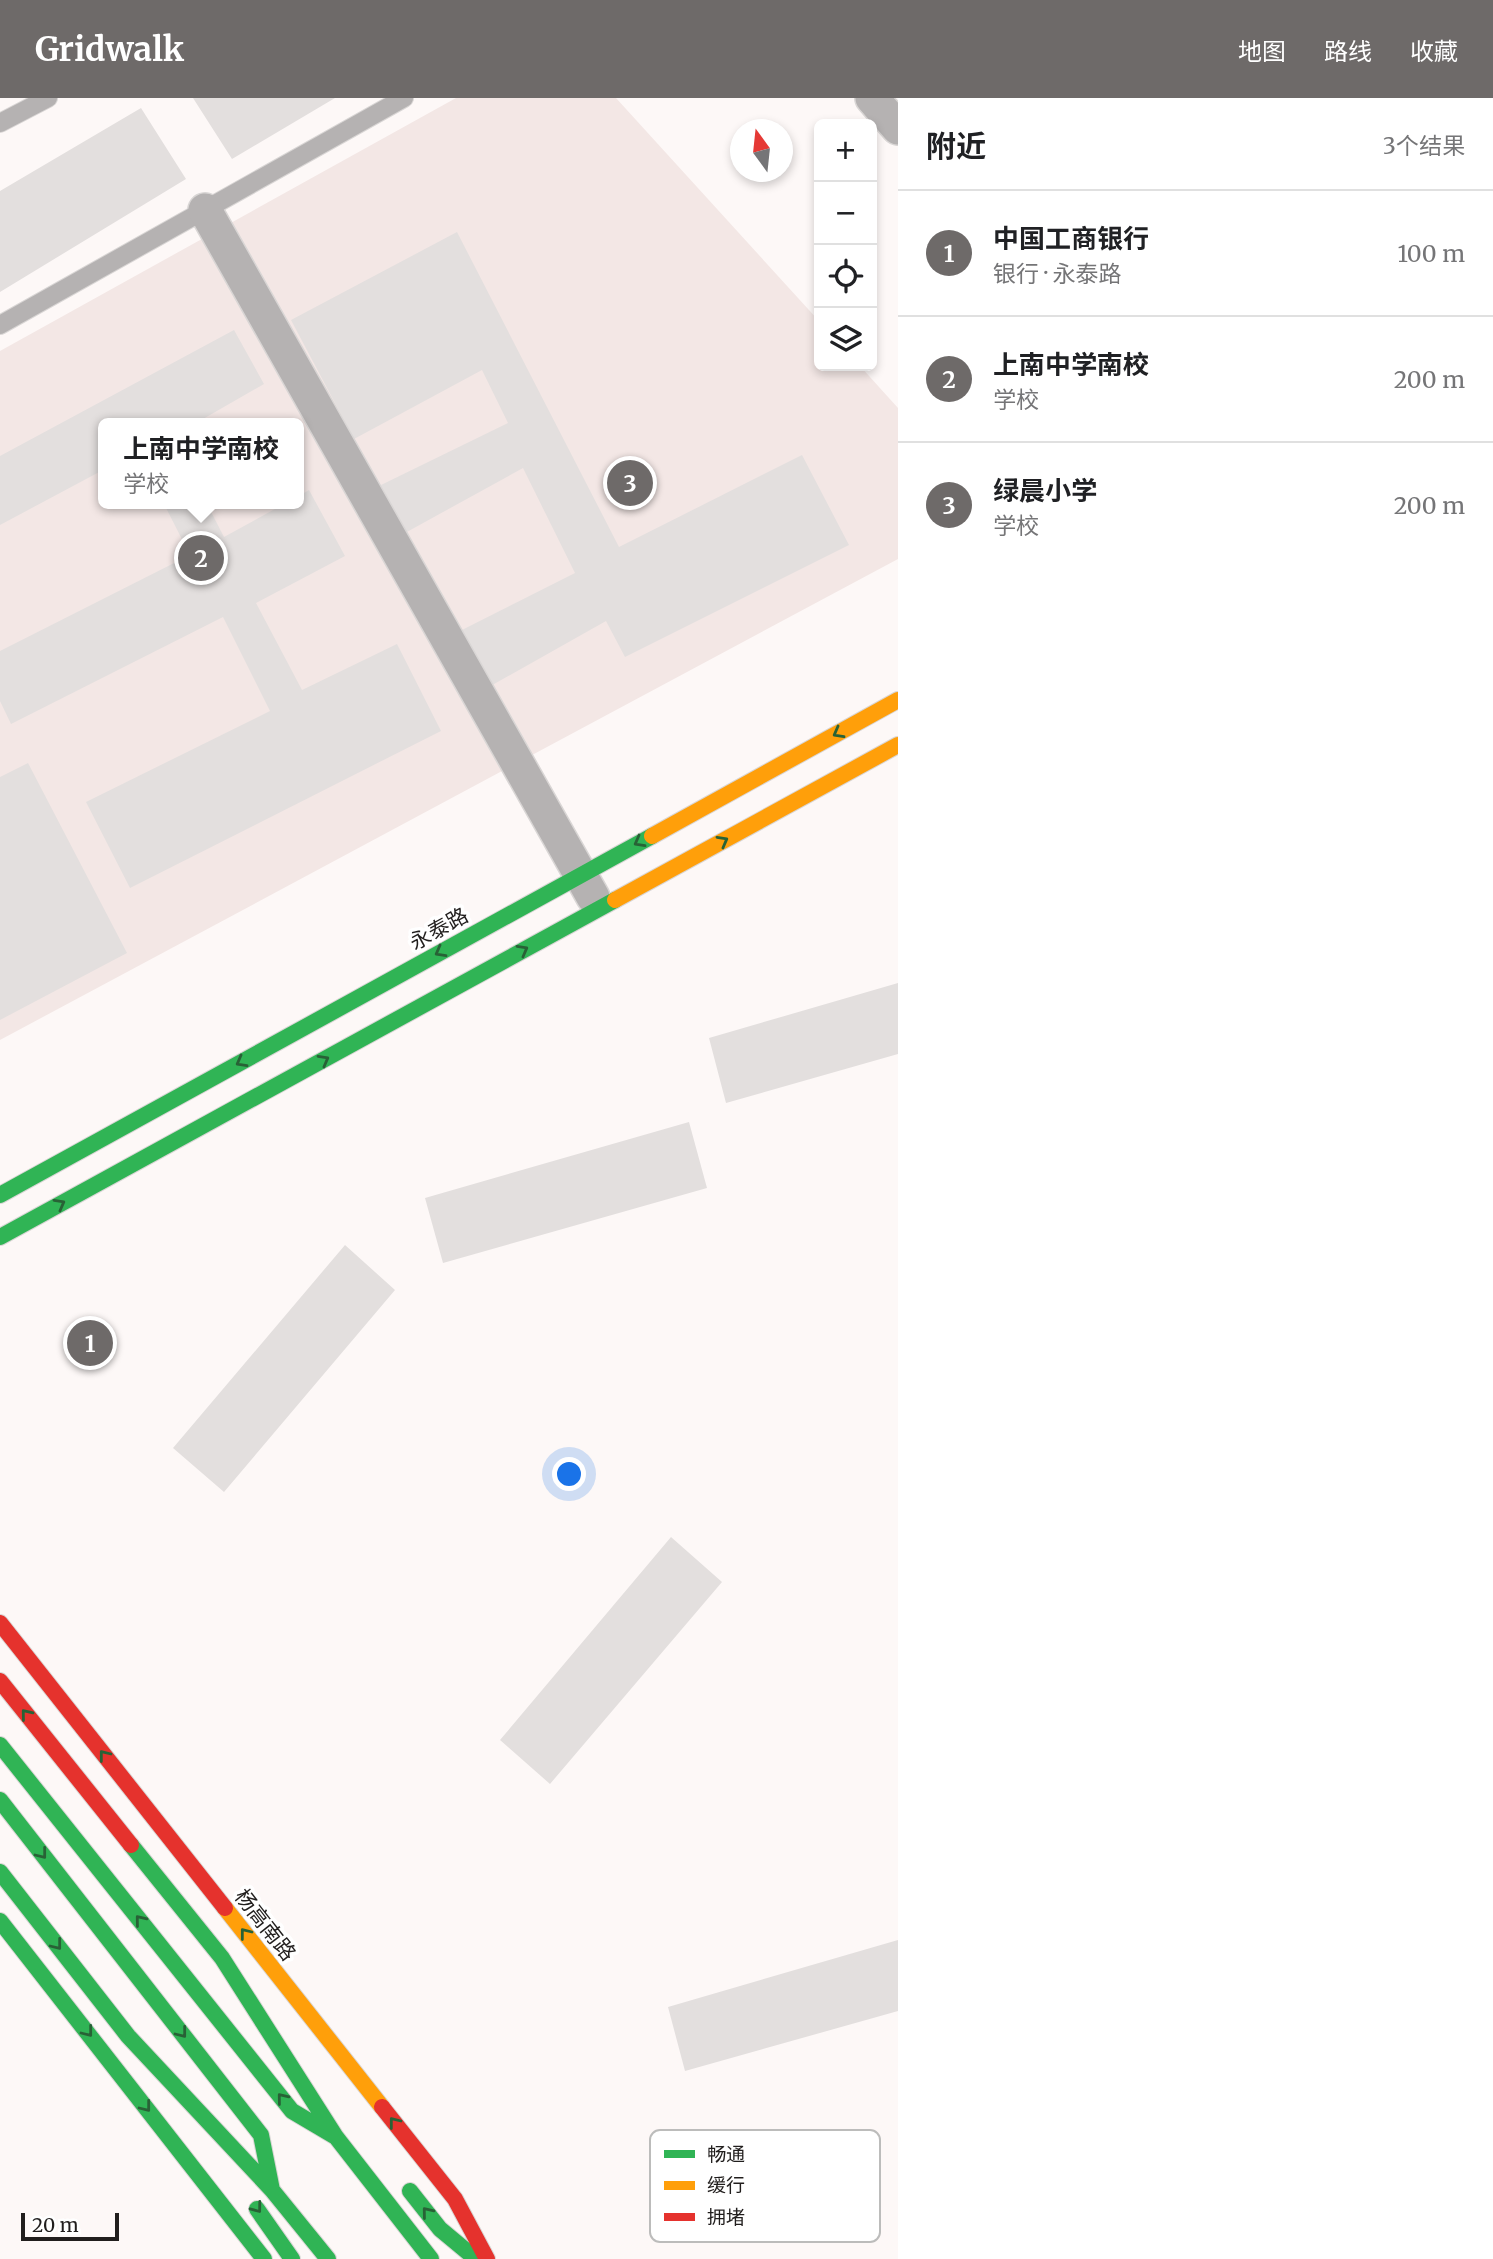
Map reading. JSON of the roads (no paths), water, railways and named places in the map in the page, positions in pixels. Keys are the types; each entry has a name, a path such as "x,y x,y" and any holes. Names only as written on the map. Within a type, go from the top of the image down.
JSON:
{"main road":[{"name":"永泰路","path":"0,1195 898,700"},
{"path":"0,1237 898,745"},
{"name":"杨高南路","path":"0,1623 455,2199 487,2259"},
{"path":"0,1681 315,2073"},
{"path":"0,1745 292,2111 336,2137"},
{"path":"0,1800 261,2135 272,2190"},
{"path":"0,1872 218,2156"},
{"path":"0,1921 105,2052 264,2259"},
{"path":"222,1958 336,2137 430,2259"},
{"path":"128,2036 272,2190 328,2259"},
{"path":"398,2177 440,2229 476,2259"},
{"path":"251,2200 292,2259"}],"street":[{"path":"872,98 898,128"},
{"path":"205,210 599,909"}],"lane":[{"path":"0,123 48,98"},
{"path":"0,325 404,98"}],"place":[{"name":"绿晨小学","path":"630,483"},
{"name":"上南中学南校","path":"201,558"},
{"name":"中国工商银行","path":"90,1343"}]}
